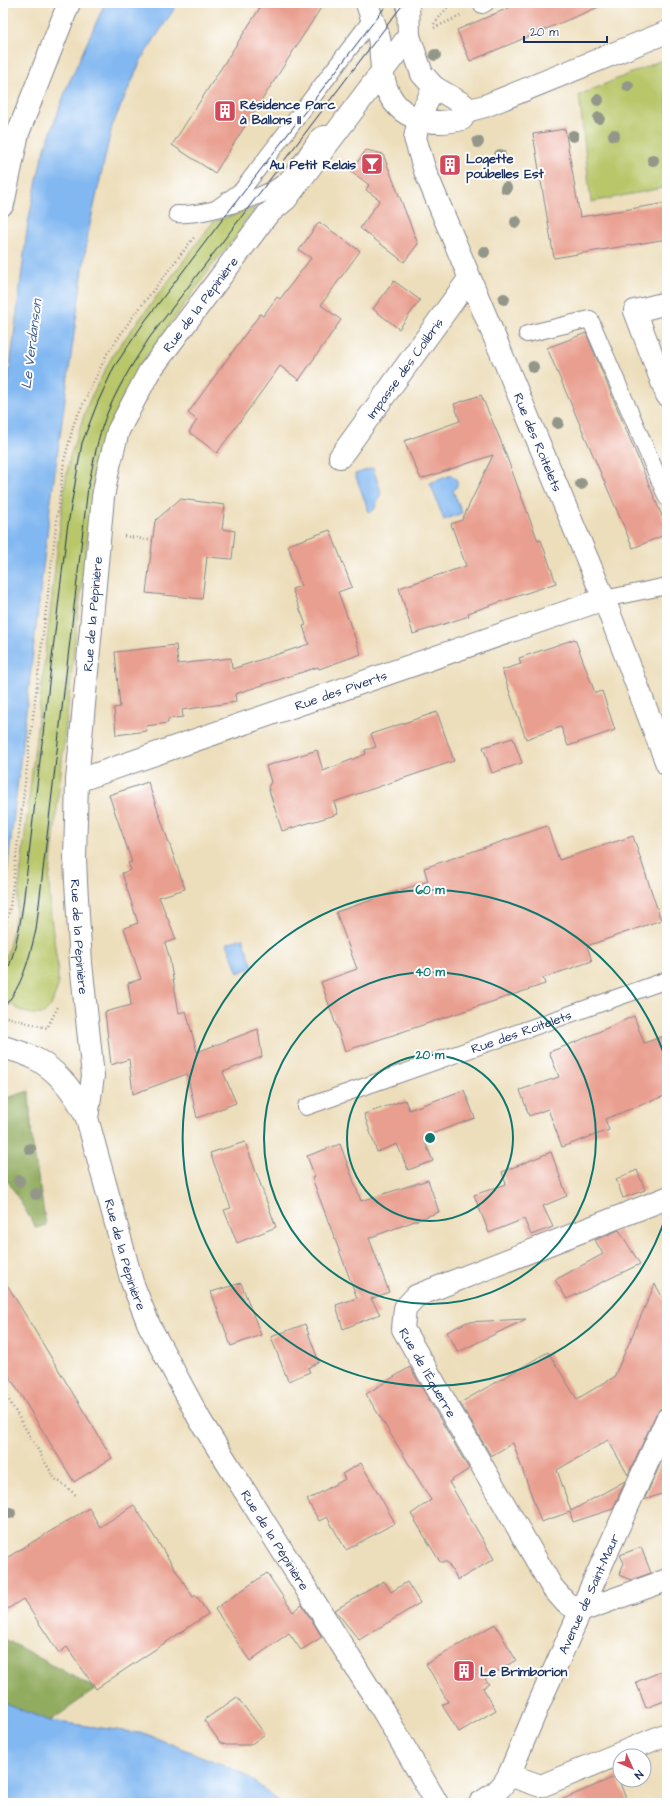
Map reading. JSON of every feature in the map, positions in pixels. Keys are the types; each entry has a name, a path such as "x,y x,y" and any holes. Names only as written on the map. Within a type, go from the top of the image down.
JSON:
{"street":[{"path":"3,204 18,132 69,3"},
{"path":"408,3 418,34 422,74 434,87 463,104 466,111"},
{"path":"370,11 379,38 386,87 394,103 402,111 419,119 437,123 450,122 462,118 466,111 485,106 667,32"},
{"name":"Rue de la Pépinière","path":"418,34 383,71 286,199 267,215 149,372 118,431 103,497 77,781 75,858 81,963 93,1076 87,1118 132,1282 149,1325 200,1420 382,1710 437,1803"},
{"name":"Rue des Roitelets","path":"434,87 419,119 415,138 425,171 604,599 667,764"},
{"name":"Impasse des Colibris","path":"340,457 469,279"},
{"path":"667,303 635,311 667,395"},
{"name":"Rue des Piverts","path":"77,781 604,599"},
{"path":"3,1047 32,1057 54,1071 66,1084 87,1118"},
{"name":"Rue de l'Équerre","path":"581,1611 566,1603 552,1586 403,1329 405,1308 416,1296 667,1198"},
{"name":"Avenue de Saint-Maur","path":"480,1803 494,1795 504,1785 509,1775 541,1699 667,1419"},
{"path":"581,1611 667,1580"},
{"path":"509,1775 541,1794 667,1734"}],"lane":[{"path":"217,208 242,190 370,11"},
{"path":"176,214 217,208 255,198 282,184 288,179 319,136 324,134 335,134"},
{"path":"527,334 590,320 667,498"},
{"path":"604,599 667,586"},
{"name":"Rue des Roitelets","path":"306,1107 667,980"}],"path":[{"path":"418,34 484,4"},
{"path":"122,536 155,541"},
{"path":"3,1016 47,1028"},
{"path":"3,1390 55,1479 77,1496"}],"green space":[{"path":"667,58 667,187 591,202 579,95"},
{"path":"256,207 242,224 243,228 217,259 144,360 121,401 109,427 95,477 76,632 49,882 51,918 58,969 58,987 51,1006 44,1014 26,1013 3,998 3,963 8,951 16,913 64,490 70,456 89,401 114,353 213,222"},
{"path":"29,1091 32,1141 46,1225 36,1228 8,1181 3,1183 3,1099"},
{"path":"3,1638 96,1689 50,1721 3,1703"}],"water":[{"name":"Le Verdanson","path":"105,3 178,3 142,58 112,126 88,233 50,508 3,907 3,425 28,222 42,157 67,87"},
{"path":"373,468 381,492 374,510 369,512 355,474"},
{"path":"452,475 457,480 457,486 453,491 462,513 444,520 430,483"},
{"path":"243,938 253,967 238,973 227,943"},
{"path":"3,1703 50,1721 146,1734 243,1773 281,1803 3,1803"}],"building":[{"name":"Résidence Parc à Ballons II","path":"263,3 324,3 215,173 172,145"},
{"path":"520,3 608,3 470,61 457,30"},
{"path":"565,129 580,217 667,203 667,239 554,258 533,134"},
{"path":"366,150 383,154 418,244 404,262 360,228 380,200 366,190 369,185 351,171"},
{"path":"319,222 360,251 321,305 341,320 299,380 280,366 217,453 189,432 197,420 188,413 260,314 263,316 277,297 280,299 311,258 299,250"},
{"path":"394,281 420,300 399,329 373,309"},
{"path":"586,333 667,528 667,534 633,548 547,348"},
{"path":"481,395 500,439 538,541 541,540 556,583 468,613 469,616 413,634 399,588 466,566 451,524 462,520 493,455 421,479 404,441 460,421 454,404"},
{"path":"180,499 225,505 222,529 235,531 232,559 207,557 202,599 146,593 155,521"},
{"path":"330,530 352,587 338,592 361,654 319,669 318,667 235,694 236,702 182,710 183,717 168,719 168,723 146,726 147,731 116,735 114,708 120,707 115,652 176,645 178,664 231,658 232,669 309,644 303,626 306,625 292,589 301,586 288,545"},
{"path":"575,639 595,693 602,691 615,730 568,746 561,727 526,739 502,670 521,664 519,658"},
{"path":"437,712 454,761 334,802 338,814 282,831 268,787 271,782 266,766 317,750 323,771 366,754 365,750 376,747 371,734"},
{"path":"513,738 522,763 492,773 483,747"},
{"path":"148,782 185,889 159,897 176,939 165,943 169,956 179,1013 186,1011 197,1052 258,1029 262,1057 223,1072 236,1103 197,1118 187,1074 133,1094 129,1059 111,1065 105,1012 131,1005 128,983 141,979 124,928 138,923 122,873 131,870 128,863 132,862 109,795"},
{"path":"547,826 559,860 633,836 661,920 587,946 592,961 543,978 545,984 345,1051 321,982 357,969 336,912 428,881 424,868"},
{"path":"634,1016 644,1043 667,1035 667,1095 605,1119 609,1130 562,1147 548,1109 529,1116 520,1090 559,1077 549,1052 576,1042"},
{"path":"464,1090 475,1118 423,1137 433,1161 408,1170 397,1144 377,1152 364,1114 405,1100 409,1110"},
{"path":"245,1142 276,1227 237,1243 224,1210 231,1208 210,1153"},
{"path":"340,1144 361,1201 428,1180 439,1212 369,1238 389,1292 371,1299 380,1314 343,1329 336,1305 357,1298 312,1178 315,1177 307,1156"},
{"path":"551,1152 567,1196 543,1206 553,1227 531,1235 524,1219 489,1233 474,1195 506,1184 502,1172"},
{"path":"637,1170 645,1190 623,1198 616,1179"},
{"path":"619,1230 640,1264 567,1299 555,1280 603,1254 595,1240"},
{"path":"3,1278 112,1458 74,1482 3,1366"},
{"path":"241,1283 261,1335 231,1346 211,1292"},
{"path":"655,1284 667,1305 667,1407 660,1409 656,1414 628,1475 608,1440 557,1470 571,1511 625,1481 613,1509 573,1522 570,1512 541,1522 513,1443 491,1456 460,1403 548,1352 577,1399 614,1377"},
{"path":"526,1319 458,1352 447,1332 467,1322"},
{"path":"305,1324 319,1362 308,1368 310,1372 288,1381 271,1337"},
{"path":"410,1367 469,1469 449,1482 494,1559 458,1580 447,1562 440,1562 411,1514 431,1500 366,1394"},
{"path":"667,1449 667,1492 644,1500"},
{"path":"361,1463 395,1523 346,1550 327,1517 319,1521 307,1500 345,1479 342,1474"},
{"path":"134,1505 193,1597 196,1595 208,1614 96,1689 67,1647 59,1653 23,1599 3,1612 3,1560 89,1508 100,1527"},
{"path":"641,1547 651,1573 631,1580 619,1575 624,1563 620,1555"},
{"path":"267,1573 293,1612 302,1605 322,1637 301,1650 289,1633 250,1661 215,1609"},
{"path":"384,1581 391,1592 407,1582 420,1603 359,1640 335,1610"},
{"name":"Le Brimborion","path":"495,1624 516,1660 485,1679 489,1684 483,1688 496,1710 459,1732 442,1705 448,1702 426,1664"},
{"path":"667,1669 667,1700 646,1708 636,1682"},
{"path":"237,1697 265,1734 250,1745 226,1745 220,1742 204,1720"},
{"path":"612,1778 612,1788 622,1788 628,1803 554,1803"}],"tram line":[{"path":"3,982 16,944 23,905 67,530 82,443 97,404 114,367 145,321 388,3"},
{"path":"3,1008 16,990 20,981 28,961 36,930 88,487 105,418 113,399 133,363 150,337 404,3"}],"place":[{"name":"Résidence Parc à Ballons II","path":"225,111"},
{"name":"Au Petit Relais","path":"372,164"},
{"name":"Logette poubelles Est","path":"450,165"},
{"name":"Le Brimborion","path":"464,1671"}]}
